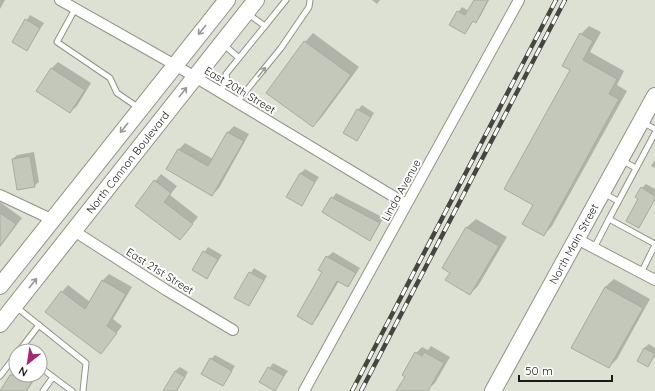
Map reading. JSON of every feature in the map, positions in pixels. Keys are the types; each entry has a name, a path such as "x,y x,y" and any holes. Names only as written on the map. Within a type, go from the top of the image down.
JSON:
{"main road":[{"path":"0,286 51,219 226,0"},
{"name":"North Cannon Boulevard","path":"0,324 256,0"},
{"name":"North Main Street","path":"493,391 655,96"}],"street":[{"name":"East 20th Street","path":"60,0 175,65 406,204"},
{"name":"Linda Avenue","path":"304,391 519,0"},
{"path":"0,194 51,219"},
{"name":"East 21st Street","path":"74,231 166,290 233,330"},
{"path":"577,239 655,280"}],"lane":[{"path":"220,92 227,80 226,74 286,0"},
{"path":"237,102 281,48 309,7 310,0"},
{"path":"75,9 57,42 110,78 117,93 140,109"},
{"path":"246,12 265,26"},
{"path":"222,43 239,58"},
{"path":"641,122 655,129"},
{"path":"594,248 655,133"},
{"path":"620,160 636,168"},
{"path":"602,193 618,201"},
{"path":"609,219 655,245 641,273"},
{"path":"15,306 86,363 83,391"},
{"path":"25,343 39,325"},
{"path":"0,376 8,366"},
{"path":"48,373 72,391"},
{"path":"43,391 53,377"}],"building":[{"path":"474,0 488,0 476,23 473,21 465,34 449,25 457,11 465,15"},
{"path":"25,19 40,28 27,51 12,42"},
{"path":"580,33 593,41 583,60 617,79 609,94 619,99 544,236 522,224 533,205 504,189 570,70 562,66"},
{"path":"304,41 351,75 313,127 266,93"},
{"path":"51,68 85,90 70,113 36,91"},
{"path":"357,109 371,117 357,141 343,133"},
{"path":"227,132 244,141 212,196 166,169 178,149 208,166"},
{"path":"30,156 35,187 17,190 12,159"},
{"path":"300,173 315,182 302,206 286,197"},
{"path":"154,180 171,193 164,202 193,224 180,240 135,206"},
{"path":"641,187 655,196 655,199 639,228 626,221 638,199 635,197"},
{"path":"331,197 380,223 370,241 322,212"},
{"path":"0,213 16,224 0,246"},
{"path":"466,227 499,246 470,295 445,280 450,273 442,268"},
{"path":"203,251 218,259 207,279 192,270"},
{"path":"326,256 356,273 348,287 337,281 312,325 297,316 322,272 318,270"},
{"path":"249,272 264,280 249,306 234,298"},
{"path":"102,280 126,294 107,326 117,333 101,354 45,312 61,291 85,309"},
{"path":"605,287 643,308 609,368 571,348"},
{"path":"644,348 655,354 648,367 637,361"},
{"path":"415,352 422,356 424,352 444,363 428,391 396,391 405,377 402,375"},
{"path":"210,358 232,371 223,386 201,374"},
{"path":"268,367 284,376 275,391 259,382"},
{"path":"175,371 185,377 176,391 163,391"},
{"path":"8,378 8,383 31,383 26,391 0,391"}],"railway":[{"path":"352,391 556,0"},
{"path":"361,391 565,0"}]}
